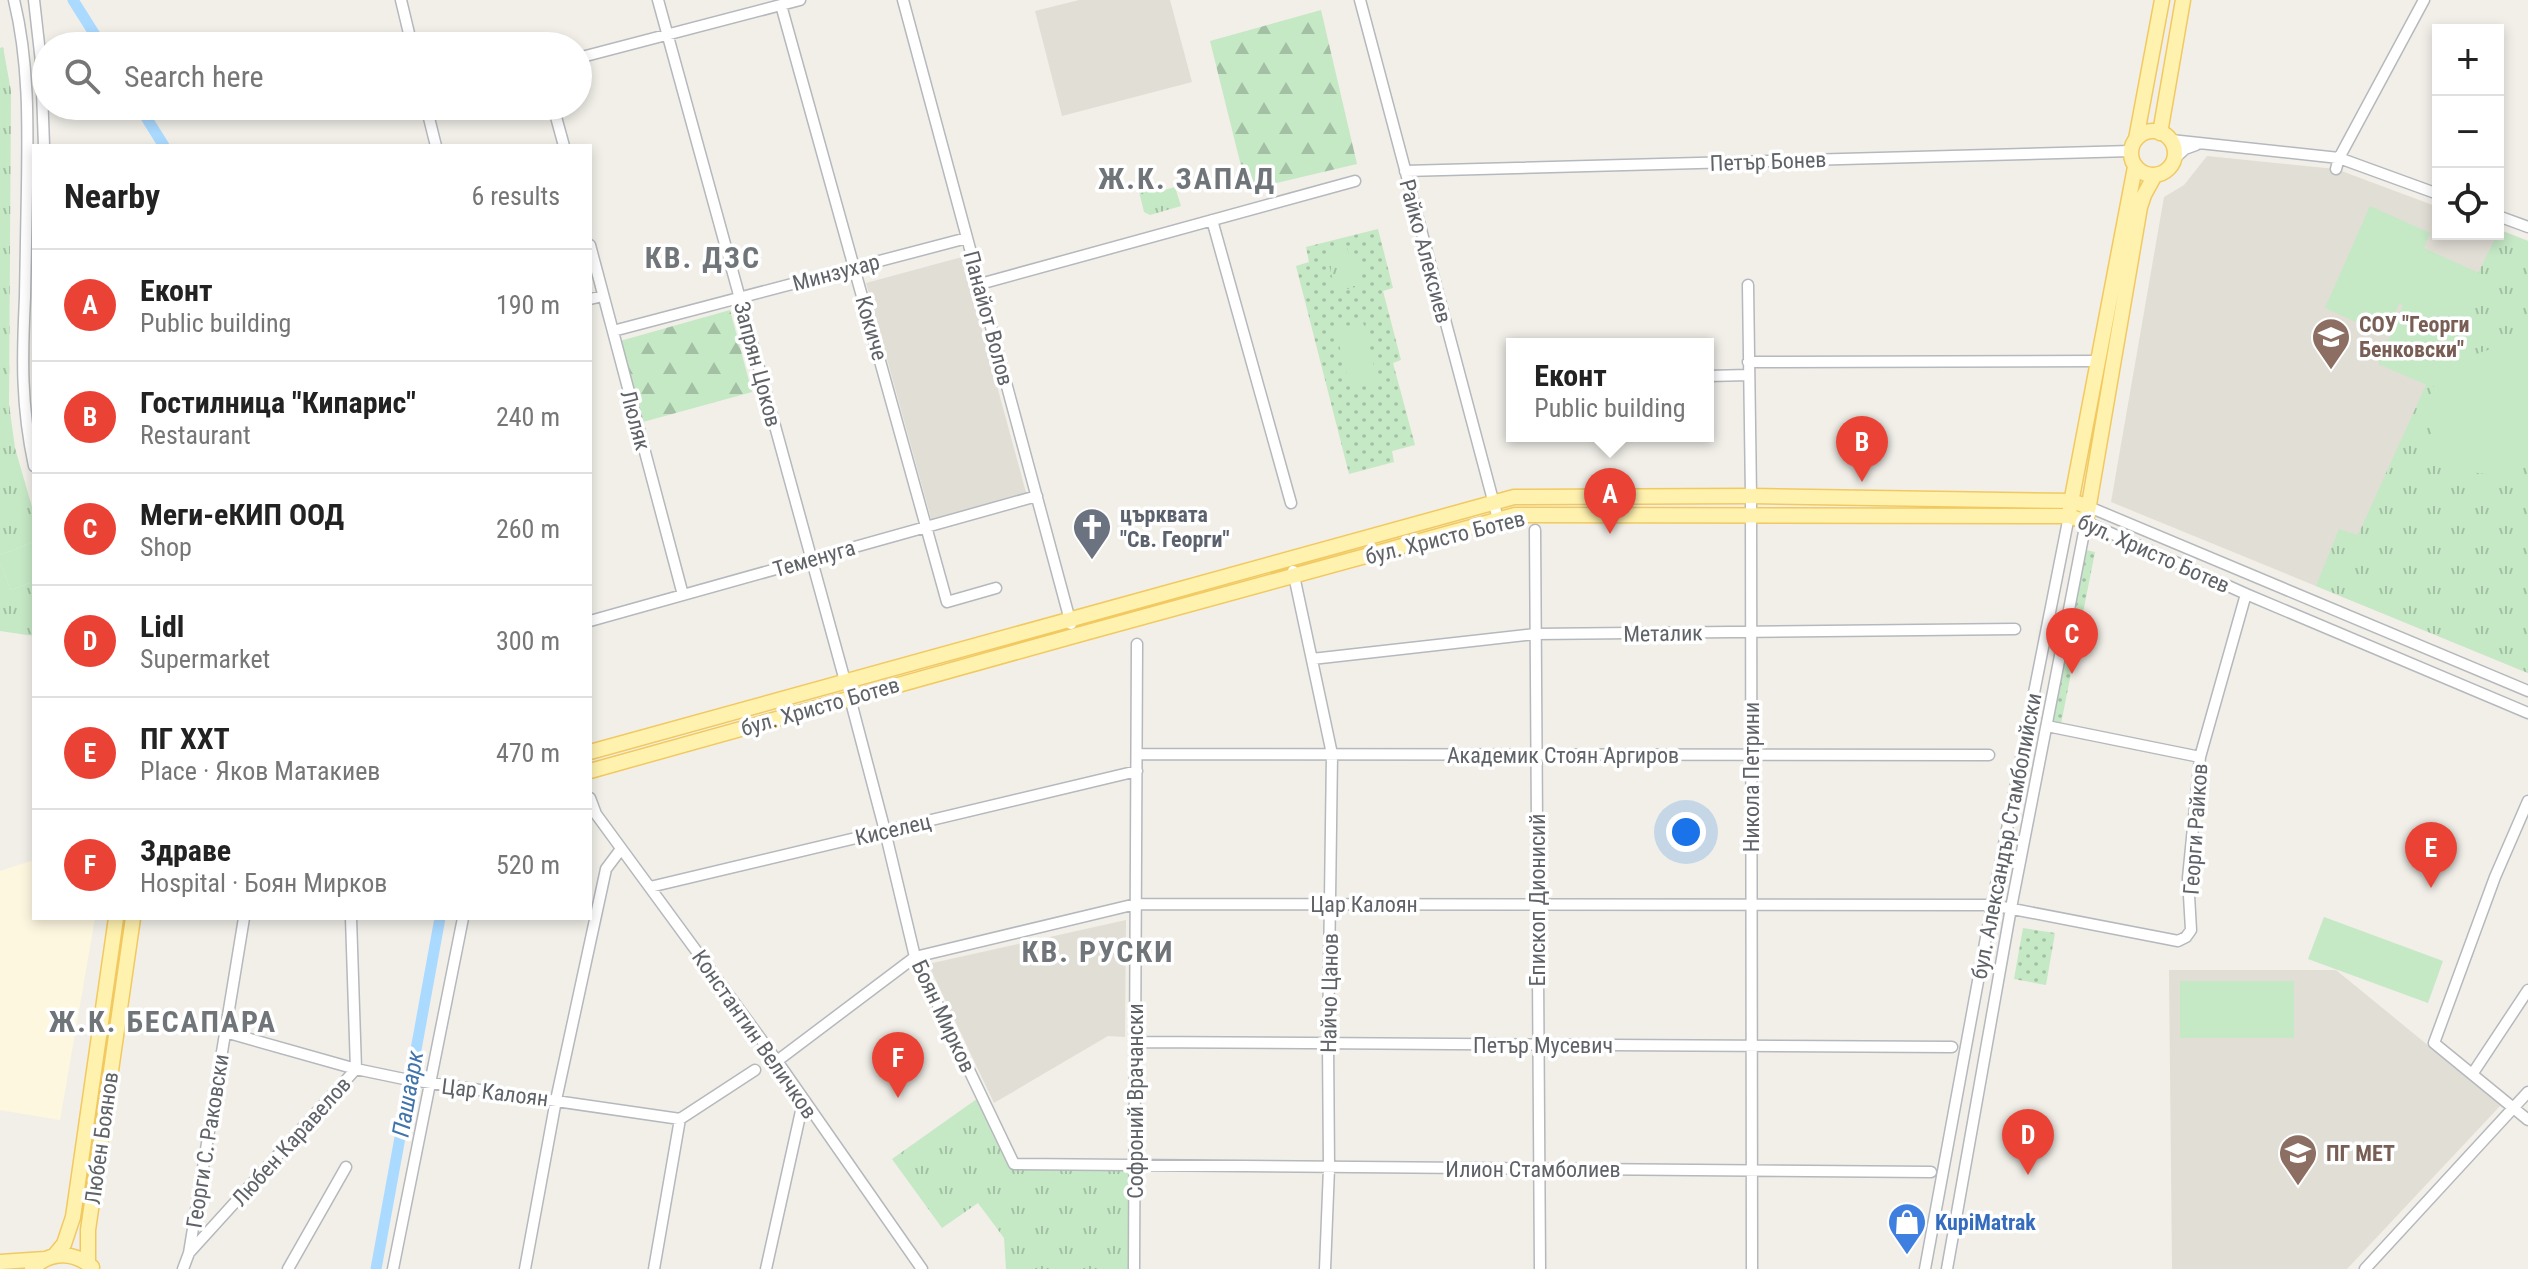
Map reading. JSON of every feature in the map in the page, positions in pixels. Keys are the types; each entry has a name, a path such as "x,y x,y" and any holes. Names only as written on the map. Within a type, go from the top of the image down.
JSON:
{"main road":[{"path":"2162,0 2133,145 2135,167 2144,174 2155,175 2167,170 2175,153 2165,136 2183,0"},
{"path":"2133,145 2147,132 2165,136"},
{"name":"бул. Александър Стамболийски","path":"2070,508 2135,167"},
{"name":"бул. Александър Стамболийски","path":"2086,522 2140,207 2155,175"},
{"name":"бул. Христо Ботев","path":"592,751 1493,501 1535,497 1751,496 2070,508 2086,522"},
{"name":"бул. Христо Ботев","path":"592,770 1498,519 1535,514 1751,516 2089,507"},
{"name":"Любен Боянов","path":"50,1257 64,1244 73,1217 116,920"},
{"name":"Любен Боянов","path":"91,1266 88,1230 133,920"},
{"path":"32,1269 50,1257"},
{"path":"0,1262 76,1257 91,1266"}],"street":[{"path":"14,0 25,65 29,296 21,357 23,403 32,455"},
{"path":"34,0 38,32"},
{"path":"401,0 409,32"},
{"name":"Запрян Цоков","path":"658,0 845,681"},
{"path":"592,54 800,0"},
{"name":"Панайот Волов","path":"903,0 1074,636"},
{"name":"Райко Алексиев","path":"1360,0 1498,519"},
{"path":"2338,164 2424,0"},
{"name":"Кокиче","path":"781,5 947,602 996,588"},
{"path":"43,120 44,144"},
{"path":"430,120 436,144"},
{"path":"557,120 563,144"},
{"path":"2165,136 2198,144 2338,164 2432,192"},
{"path":"2174,159 2185,149 2198,144"},
{"name":"Петър Бонев","path":"1405,171 2133,145"},
{"path":"980,284 1355,181"},
{"path":"2504,218 2528,227"},
{"path":"1212,220 1291,503"},
{"name":"Минзухар","path":"613,331 967,238"},
{"name":"Люляк","path":"592,253 683,595"},
{"name":"Никола Петрини","path":"1748,285 1752,1269"},
{"path":"592,299 603,296"},
{"path":"1748,362 2097,361"},
{"path":"1714,376 1748,375"},
{"name":"Теменуга","path":"592,620 1037,496"},
{"name":"бул. Христо Ботев","path":"2089,507 2528,691"},
{"name":"бул. Александър Стамболийски","path":"1925,1269 2070,508"},
{"name":"бул. Христо Ботев","path":"2086,522 2246,594 2528,713"},
{"name":"бул. Александър Стамболийски","path":"1947,1269 2011,908 2086,522"},
{"name":"Епископ Дионисий","path":"1535,530 1540,1269"},
{"name":"Найчо Цанов","path":"1290,558 1332,754 1329,1168 1325,1269"},
{"name":"Георги Райков","path":"2011,908 2178,941 2186,937 2191,930 2188,878 2200,757 2246,594"},
{"name":"Металик","path":"1312,659 1535,634 2015,629"},
{"name":"Софроний Врачански","path":"1134,1269 1137,644"},
{"name":"Боян Мирков","path":"850,698 915,957 1014,1164 1134,1167"},
{"path":"2047,726 2200,757"},
{"name":"Академик Стоян Аргиров","path":"1137,754 1989,755"},
{"name":"Киселец","path":"650,887 1137,771"},
{"path":"2528,801 2495,877 2434,1043 2528,1120"},
{"name":"Константин Величков","path":"592,803 596,814 777,1061 922,1269"},
{"path":"595,900 606,869 621,849"},
{"name":"Цар Калоян","path":"777,1061 915,957 1136,904 1992,905 2011,908"},
{"name":"Георги С. Раковски","path":"183,1269 189,1253 244,920"},
{"name":"Любен Каравелов","path":"189,1253 356,1069 351,920"},
{"path":"393,1269 463,920"},
{"path":"525,1269 591,920"},
{"path":"2473,1073 2528,990"},
{"name":"Цар Калоян","path":"225,1032 407,1080 680,1119"},
{"name":"Петър Мусевич","path":"1135,1042 1952,1047"},
{"path":"654,1269 680,1119 755,1070"},
{"path":"2365,1269 2528,1092"},
{"path":"766,1269 803,1102"},
{"path":"288,1269 346,1167"},
{"name":"Илион Стамболиев","path":"1134,1167 1931,1172"}],"shaded area":[{"path":"1079,0 1170,0 1192,82 1062,116 1035,11"},
{"name":"СОУ \"Георги Бенковски\"","path":"2207,156 2336,169 2432,205 2432,240 2504,240 2504,231 2528,241 2528,673 2111,502 2164,197 2184,185"},
{"path":"962,257 1027,496 932,522 866,283"},
{"path":"32,861 32,920 95,920 60,1120 0,1110 0,871"},
{"path":"1126,920 1125,1037 1108,1036 994,1103 928,964"},
{"name":"ПГ МЕТ","path":"2169,970 2336,970 2501,1105 2347,1269 2172,1269"}],"green space":[{"path":"1321,10 1357,164 1247,190 1210,41"},
{"path":"3,47 11,91 9,404 15,448 32,507 32,543 0,555 0,48"},
{"path":"1162,181 1164,190 1175,187 1181,206 1150,215 1144,212 1138,187"},
{"path":"2370,206 2430,233 2424,248 2479,273 2455,328 2451,327 2427,385 2378,364 2403,305 2399,304 2385,335 2325,308"},
{"path":"1378,229 1393,288 1383,291 1401,360 1393,363 1415,445 1392,451 1394,462 1349,474 1296,266 1309,262 1306,247"},
{"path":"2504,232 2528,241 2528,673 2316,586 2339,529 2358,535 2494,240 2504,240"},
{"path":"1347,247 1349,256 1356,260 1363,285 1336,292 1326,253"},
{"path":"730,310 752,392 643,422 620,341"},
{"path":"1363,322 1378,382 1351,390 1335,329"},
{"path":"2528,338 2528,462 2492,474 2468,470 2452,460 2439,446 2432,430 2429,412 2431,394 2438,378 2459,361"},
{"path":"32,543 32,582 11,590 0,555"},
{"path":"2081,549 2095,552 2060,729 2047,726"},
{"path":"0,563 11,590 32,582 32,636 0,631"},
{"path":"2324,917 2443,961 2428,1003 2308,959"},
{"path":"2023,928 2055,933 2046,985 2014,979"},
{"path":"2180,981 2294,981 2294,1038 2180,1038"},
{"path":"981,1096 1014,1164 1134,1167 1134,1269 1006,1269 1004,1238 978,1203 942,1228 892,1159"}],"waterway":[{"name":"Пашаарк","path":"73,0 93,32"},
{"name":"Пашаарк","path":"148,120 163,144"},
{"name":"Пашаарк","path":"376,1269 440,920"}],"place":[{"name":"СОУ \"Георги Бенковски\"","path":"2331,371"},
{"name":"Гостилница \"Кипарис\"","path":"1862,482"},
{"name":"Еконт","path":"1610,534"},
{"name":"църквата \"Св. Георги\"","path":"1092,561"},
{"name":"Меги-еКИП ООД","path":"2072,674"},
{"name":"ПГ ХХТ","path":"2431,888"},
{"name":"Здраве","path":"898,1098"},
{"name":"Lidl","path":"2028,1175"},
{"name":"ПГ МЕТ","path":"2298,1187"},
{"name":"KupiMatrak","path":"1907,1256"}],"district":[{"name":"Ж.К. ЗАПАД","path":"1187,179"},
{"name":"КВ. ДЗС","path":"703,258"},
{"name":"КВ. РУСКИ","path":"1098,952"},
{"name":"Ж.К. БЕСАПАРА","path":"163,1022"}]}
